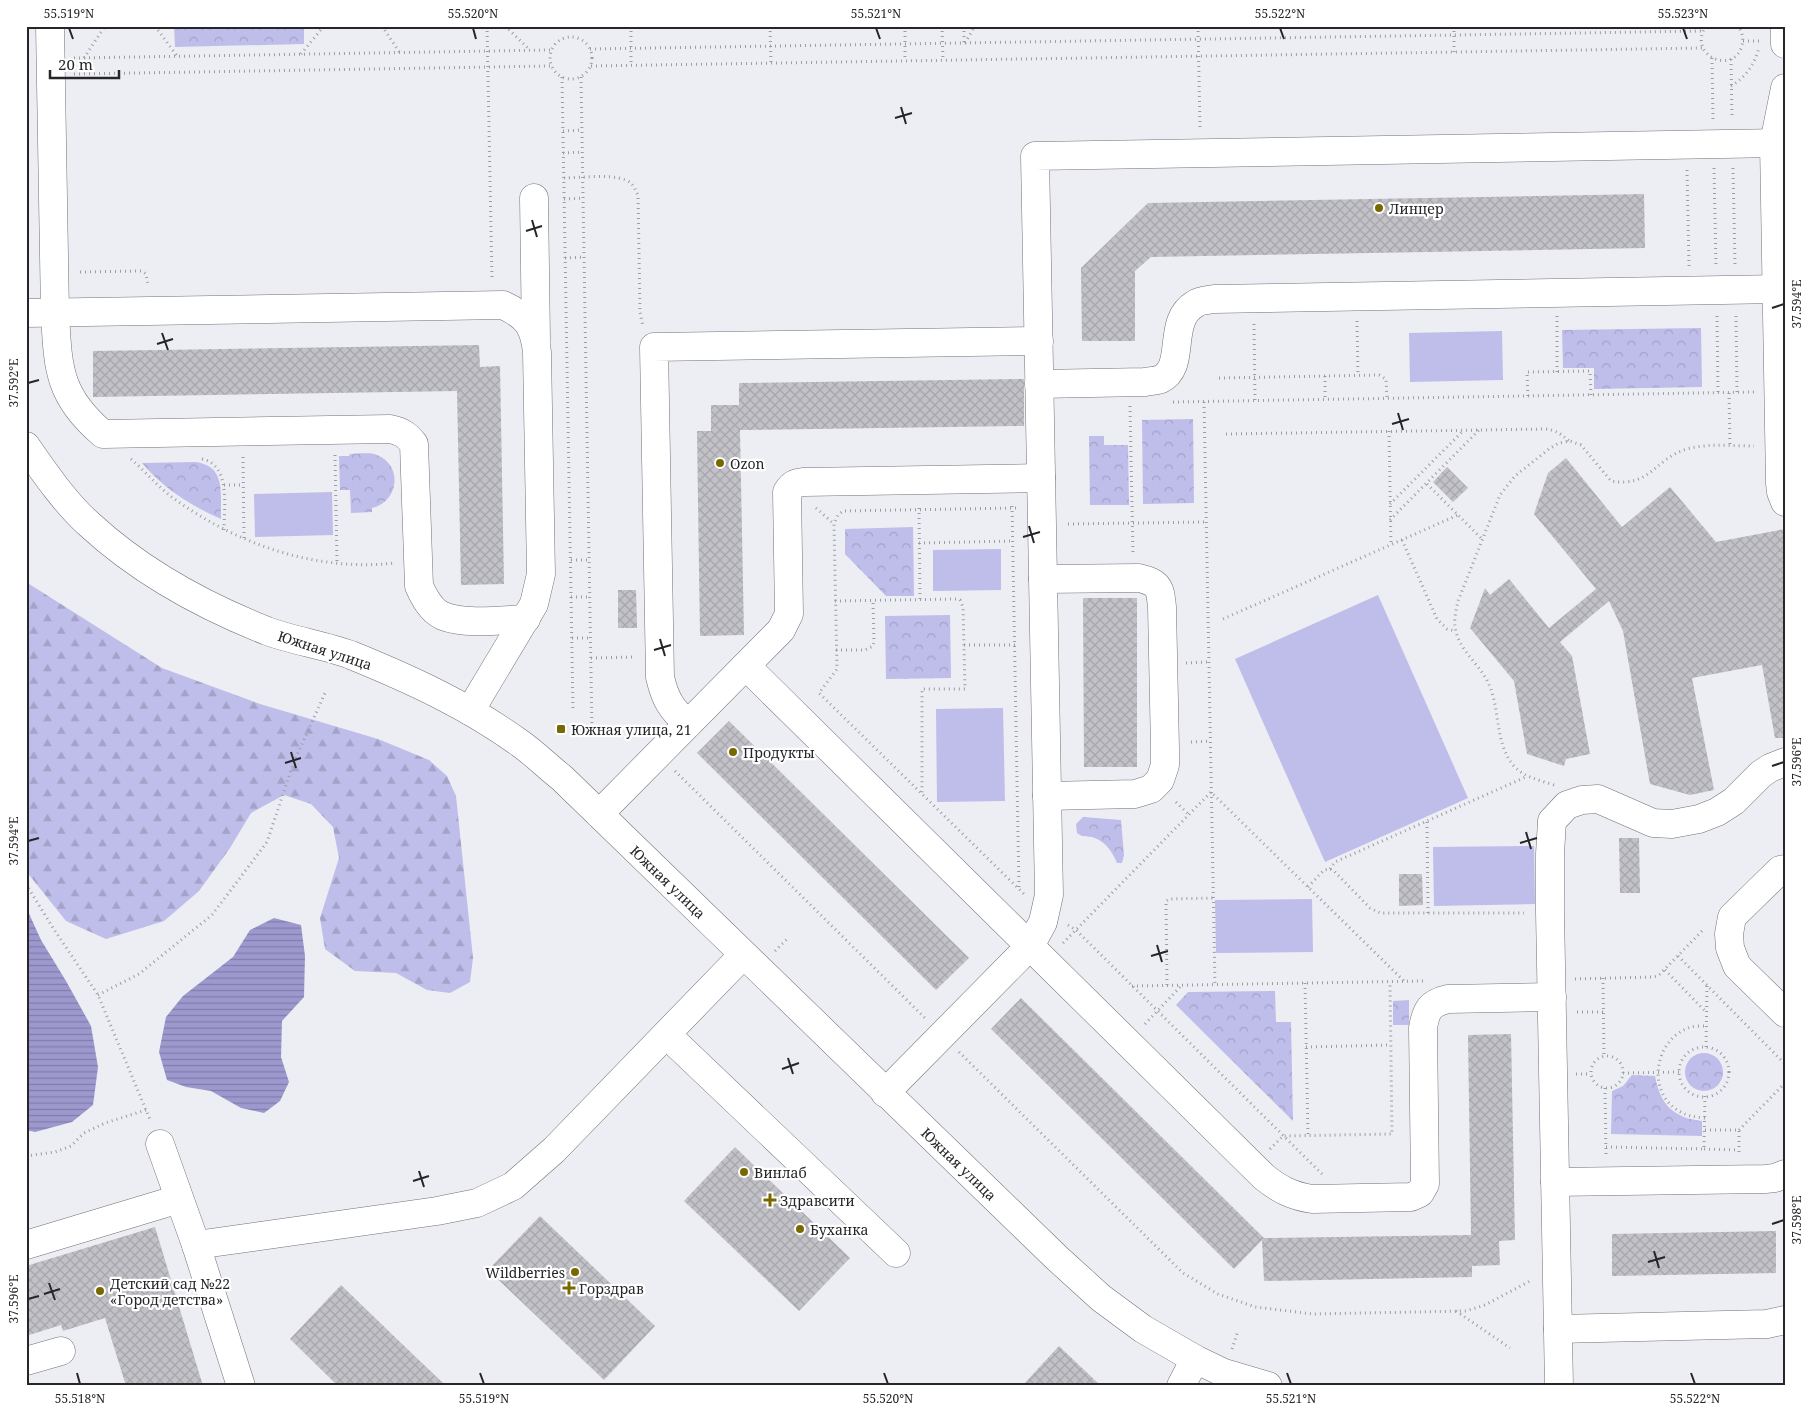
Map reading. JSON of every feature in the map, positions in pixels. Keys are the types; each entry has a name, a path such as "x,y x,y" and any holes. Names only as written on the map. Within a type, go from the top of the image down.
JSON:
{"street":[{"path":"50,26 55,313 58,360 65,388 88,421 103,434 390,429 399,431 408,436 414,444 418,586 426,602 442,615 468,620 526,619"},
{"path":"1772,30 1785,44"},
{"path":"1785,88 1779,143 1781,290 1780,483 1785,502"},
{"path":"886,1092 1030,946 1043,922 1049,895 1035,156 1779,143"},
{"path":"470,711 534,604 541,574 534,198"},
{"path":"1039,384 1129,383 1162,379 1172,368 1178,326 1184,312 1196,303 1214,299 1781,290"},
{"path":"26,313 503,305 518,311 528,322 535,336 537,352"},
{"path":"688,724 675,712 664,695 660,677 654,347 1039,341"},
{"name":"Южная улица","path":"26,446 48,478 89,525 143,566 215,608 269,632 349,655 431,690 470,711 522,744 562,778 743,955 1101,1298 1144,1329 1196,1359 1224,1373 1268,1386"},
{"path":"599,814 782,630 789,614 787,492 791,486 795,483 804,482 1041,478"},
{"path":"1043,579 1139,578 1152,581 1160,590 1162,606 1165,766 1160,780 1151,789 1135,794 1047,796"},
{"path":"746,666 1264,1177 1282,1191 1298,1197 1312,1198 1410,1197 1420,1192 1425,1184 1423,1028 1425,1014 1440,1000 1448,998 1551,988"},
{"path":"1559,1386 1550,912 1552,821 1567,806 1582,800 1598,799 1653,823 1672,824 1699,819 1717,812 1734,801 1761,774 1785,762"},
{"path":"1785,868 1780,870 1732,916 1728,934 1730,948 1737,966 1785,1013"},
{"path":"196,1245 436,1211 477,1203 513,1186 548,1156 743,955"},
{"path":"667,1035 896,1253"},
{"path":"160,1144 196,1245 241,1386"},
{"path":"1556,1182 1774,1178 1785,1174"},
{"path":"26,1245 179,1198"},
{"path":"1558,1328 1768,1324 1785,1320"},
{"path":"26,1361 61,1351"},
{"path":"1181,1386 1196,1359"}],"path":[{"path":"83,58 106,26"},
{"path":"155,26 177,56"},
{"path":"300,54 324,26"},
{"path":"382,26 400,53"},
{"path":"487,26 492,305"},
{"path":"505,26 531,50"},
{"path":"631,26 631,65"},
{"path":"770,26 771,63"},
{"path":"905,26 905,60"},
{"path":"942,26 943,60"},
{"path":"964,26 964,43"},
{"path":"964,43 975,26"},
{"path":"1198,26 1201,153"},
{"path":"1454,26 1454,52"},
{"path":"1691,31 1694,26"},
{"path":"1706,26 1701,39 1702,48 1712,58 1718,60 1731,59 1737,55 1743,41 1743,35 1738,26"},
{"path":"1732,86 1750,70 1757,56 1760,41 1772,30"},
{"path":"590,49 1703,31"},
{"path":"571,37 582,40 590,49 591,66 581,77 571,79 562,77 552,66 551,50 559,40 571,37"},
{"path":"591,66 1702,48"},
{"path":"51,66 83,58 551,50"},
{"path":"1712,58 1723,144 1714,291"},
{"path":"1718,393 1714,291 1723,144 1732,86 1731,59"},
{"path":"51,66 552,66"},
{"path":"562,77 573,711"},
{"path":"581,77 592,731"},
{"path":"563,131 581,130"},
{"path":"1687,145 1714,291 1737,392"},
{"path":"563,153 582,152"},
{"path":"564,178 616,178 625,180 632,184 638,195 641,320 654,347"},
{"path":"564,199 583,198"},
{"path":"565,258 584,257"},
{"path":"55,273 142,271 148,278 148,311"},
{"path":"1556,293 1558,372"},
{"path":"1357,296 1358,375"},
{"path":"1254,318 1255,401"},
{"path":"1528,396 1527,372 1590,371 1591,395"},
{"path":"1325,376 1325,399"},
{"path":"1219,378 1383,376 1386,379 1387,398"},
{"path":"1129,383 1133,578"},
{"path":"1167,402 1779,392"},
{"path":"1729,393 1730,446"},
{"path":"1204,402 1214,985"},
{"path":"335,430 337,563"},
{"path":"1390,504 1463,430"},
{"path":"1390,520 1480,430"},
{"path":"1226,434 1553,430 1561,433 1570,441 1581,445 1611,481 1621,483 1634,482 1646,477 1665,461 1687,449 1699,446 1780,445"},
{"path":"1389,431 1391,545"},
{"path":"242,432 244,539"},
{"path":"113,434 132,459 172,497 224,530 268,549 321,562 376,565 418,560"},
{"path":"1570,441 1559,443 1549,449 1506,486 1500,495 1458,601 1454,617 1455,631 1462,648 1485,677 1490,688 1501,741 1506,756 1514,767 1528,776 1598,799"},
{"path":"196,458 208,460 220,473 224,485 224,530"},
{"path":"132,459 141,459"},
{"path":"1012,478 1012,508 1014,645 1019,890 819,694 837,669 834,524 838,515 843,511 1012,508 1042,516 1132,523 1206,522"},
{"path":"918,480 920,600"},
{"path":"1427,484 1482,539"},
{"path":"224,485 243,485"},
{"path":"1224,619 1458,515"},
{"path":"1402,540 1437,619 1447,629 1455,631"},
{"path":"919,543 1013,541"},
{"path":"571,560 589,560"},
{"path":"571,598 590,597"},
{"path":"835,601 960,600 963,607 964,688 922,689 922,795"},
{"path":"836,650 866,650 872,646 874,642 873,601"},
{"path":"572,638 591,638"},
{"path":"964,646 1044,644"},
{"path":"591,658 659,657"},
{"path":"98,994 138,974 212,916 267,842 293,764 325,693"},
{"path":"658,755 1183,1273 1218,1294 1255,1307 1313,1314 1466,1311 1485,1305 1557,1267"},
{"path":"1330,870 1334,862 1528,776"},
{"path":"1211,792 1076,930 1346,1198"},
{"path":"1211,792 1404,981"},
{"path":"1176,802 1189,815"},
{"path":"1426,821 1428,914"},
{"path":"1308,887 1324,870 1330,870 1375,911 1387,914 1550,912"},
{"path":"26,884 53,928 98,994 160,1144"},
{"path":"1167,986 1166,901 1172,899 1213,898"},
{"path":"1678,956 1785,1064"},
{"path":"1665,970 1706,1012"},
{"path":"1551,988 1603,978 1658,976"},
{"path":"1603,978 1604,1057"},
{"path":"1132,986 1434,981"},
{"path":"1283,1136 1392,1134 1390,982"},
{"path":"1305,983 1308,1135"},
{"path":"1127,1042 1182,985"},
{"path":"1706,985 1706,1047"},
{"path":"1705,1118 1690,1116 1677,1110 1667,1100 1660,1087 1657,1072 1659,1058 1666,1044 1677,1034 1691,1027 1706,1026"},
{"path":"1306,1047 1391,1045"},
{"path":"1706,1047 1715,1049 1722,1055 1727,1063 1729,1072 1727,1081 1722,1089 1714,1094 1705,1096 1690,1092 1684,1087 1679,1072 1680,1064 1684,1057 1698,1048 1706,1047"},
{"path":"1604,1057 1618,1060 1623,1073 1619,1083 1610,1088 1597,1085 1591,1074 1596,1061 1604,1057"},
{"path":"1623,1073 1679,1072"},
{"path":"1740,1179 1739,1130 1785,1083"},
{"path":"1605,1088 1607,1182"},
{"path":"1704,1149 1705,1096"},
{"path":"26,1156 55,1152 71,1146 84,1134 105,1123 146,1110"},
{"path":"1705,1130 1739,1130"},
{"path":"1606,1148 1739,1150"},
{"path":"1456,1311 1510,1348"}],"green space":[{"path":"174,26 304,26 304,44 175,47"},
{"path":"1701,328 1702,387 1594,389 1594,368 1563,368 1562,330"},
{"path":"1502,331 1503,380 1410,382 1409,333"},
{"path":"1193,419 1194,503 1143,504 1142,420"},
{"path":"1089,436 1104,436 1104,445 1128,445 1129,505 1090,505"},
{"path":"350,454 374,454 386,460 391,467 394,475 392,491 388,499 372,508 372,512 351,513 350,490 340,490 339,456 349,456"},
{"path":"196,462 206,465 217,476 221,491 221,519 178,496 142,463"},
{"path":"332,492 333,535 255,537 254,494"},
{"path":"913,527 914,596 886,596 845,554 845,529"},
{"path":"1001,549 1001,590 933,591 933,550"},
{"path":"26,582 162,668 260,704 378,739 429,760 447,776 456,796 473,958 470,982 450,993 427,990 396,973 355,971 325,949 320,918 339,858 333,827 311,804 284,795 251,813 230,848 199,891 164,921 106,939 66,921 26,871"},
{"path":"1378,595 1468,798 1325,862 1235,659"},
{"path":"950,615 951,678 886,679 885,616"},
{"path":"1003,708 1005,801 937,802 936,709"},
{"path":"1083,817 1121,820 1124,855 1122,863 1117,863 1101,841 1077,833 1076,824"},
{"path":"1534,846 1535,904 1434,906 1433,847"},
{"path":"1312,899 1313,952 1216,953 1215,900"},
{"path":"1275,991 1276,1022 1291,1022 1293,1121 1176,1005 1188,992"},
{"path":"1409,1000 1409,1025 1393,1025 1393,1001"},
{"path":"1704,1053 1718,1058 1723,1072 1718,1086 1704,1091 1690,1086 1685,1072 1690,1058"},
{"path":"1632,1075 1655,1076 1660,1094 1670,1108 1683,1117 1702,1121 1702,1136 1611,1134 1612,1091 1623,1086"}],"shaded area":[{"path":"26,907 41,940 91,1026 98,1067 93,1105 72,1122 35,1132 26,1130"},
{"path":"274,918 301,925 305,956 304,997 282,1021 281,1057 289,1082 280,1101 264,1113 241,1108 211,1091 186,1087 167,1080 159,1052 166,1017 183,996 233,957 250,930"}],"building":[{"path":"1644,194 1645,248 1151,257 1135,271 1135,341 1082,341 1081,268 1148,203"},
{"path":"479,345 480,367 500,366 504,584 461,585 457,391 93,397 93,351"},
{"path":"1024,379 1024,426 740,430 744,635 700,636 697,431 711,431 711,405 739,405 739,383"},
{"path":"1566,458 1622,527 1670,487 1716,542 1785,529 1785,738 1775,738 1762,665 1692,678 1714,790 1690,795 1650,784 1623,631 1609,601 1560,642 1572,656 1590,754 1566,759 1564,766 1527,754 1514,681 1470,628 1485,588 1490,595 1509,579 1549,628 1596,589 1534,514 1548,473"},
{"path":"1447,467 1468,488 1453,502 1433,482"},
{"path":"618,590 636,590 637,628 618,628"},
{"path":"1083,598 1137,598 1137,767 1084,767"},
{"path":"729,721 969,958 936,990 697,753"},
{"path":"1619,838 1639,838 1640,893 1620,893"},
{"path":"1399,874 1422,874 1423,905 1399,906"},
{"path":"1021,998 1264,1238 1471,1235 1468,1035 1511,1034 1515,1240 1499,1241 1500,1265 1472,1266 1472,1277 1264,1281 1262,1240 1234,1269 991,1029"},
{"path":"735,1147 850,1258 799,1311 684,1201"},
{"path":"540,1216 655,1326 604,1380 488,1270"},
{"name":"Детский сад №22 «Город детства»","path":"155,1227 203,1386 126,1386 105,1318 63,1331 61,1325 26,1336 26,1266"},
{"path":"1776,1231 1776,1273 1612,1276 1612,1234"},
{"path":"341,1285 446,1386 338,1386 290,1339"},
{"path":"1059,1346 1101,1386 1022,1386"}],"place":[{"name":"Линцер","path":"1379,208"},
{"name":"Ozon","path":"720,463"},
{"name":"Южная улица, 21","path":"561,729"},
{"name":"Продукты","path":"733,752"},
{"name":"Винлаб","path":"744,1172"},
{"name":"Здравсити","path":"770,1200"},
{"name":"Буханка","path":"800,1229"},
{"name":"Wildberries","path":"575,1272"},
{"name":"Горздрав","path":"569,1288"},
{"name":"Детский сад №22 «Город детства»","path":"100,1291"}]}
